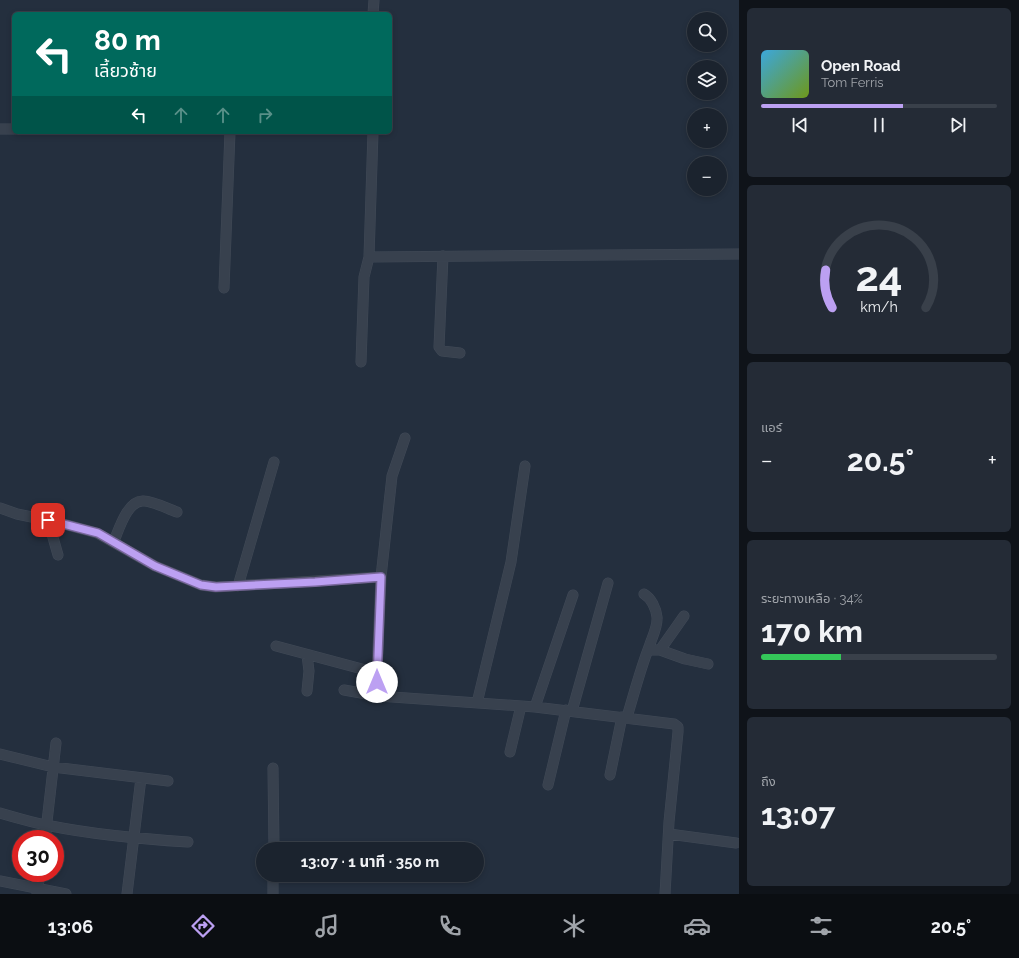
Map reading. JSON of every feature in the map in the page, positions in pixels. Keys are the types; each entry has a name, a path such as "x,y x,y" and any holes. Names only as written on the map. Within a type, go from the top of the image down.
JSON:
{"street":[{"path":"373,12 374,0"},
{"path":"0,130 12,129"},
{"path":"224,288 230,134"},
{"path":"361,362 364,277 369,257 373,134"},
{"path":"369,257 739,254"},
{"path":"443,256 439,347 442,351 460,353"},
{"path":"378,696 377,673 381,577 392,476 405,438"},
{"path":"238,586 274,462"},
{"path":"477,702 511,562 525,466"},
{"path":"114,541 125,515 131,506 136,502 144,500 177,512"},
{"path":"0,508 17,514 48,520 98,533 155,566 201,585 216,587 381,577"},
{"path":"48,520 58,555"},
{"path":"548,785 608,583"},
{"path":"610,775 624,717 656,627 657,618 655,608 649,597 644,594"},
{"path":"535,707 573,595"},
{"path":"660,650 684,616"},
{"path":"276,646 377,673"},
{"path":"648,650 660,650 685,659 708,664"},
{"path":"307,655 309,672 307,691"},
{"path":"344,690 378,696 535,707 674,724 678,727 678,732 665,894"},
{"path":"510,752 521,706"},
{"path":"46,830 56,743"},
{"path":"0,754 53,767 168,781"},
{"path":"273,768 274,842"},
{"path":"126,894 132,837 141,778"},
{"path":"0,813 47,825 132,837 188,842"},
{"path":"669,834 736,843"},
{"path":"0,881 38,891 66,894"},
{"path":"273,882 273,894"}],"route":[{"path":"48,520 98,533 155,566 201,585 216,587 381,577 377,682"}]}
